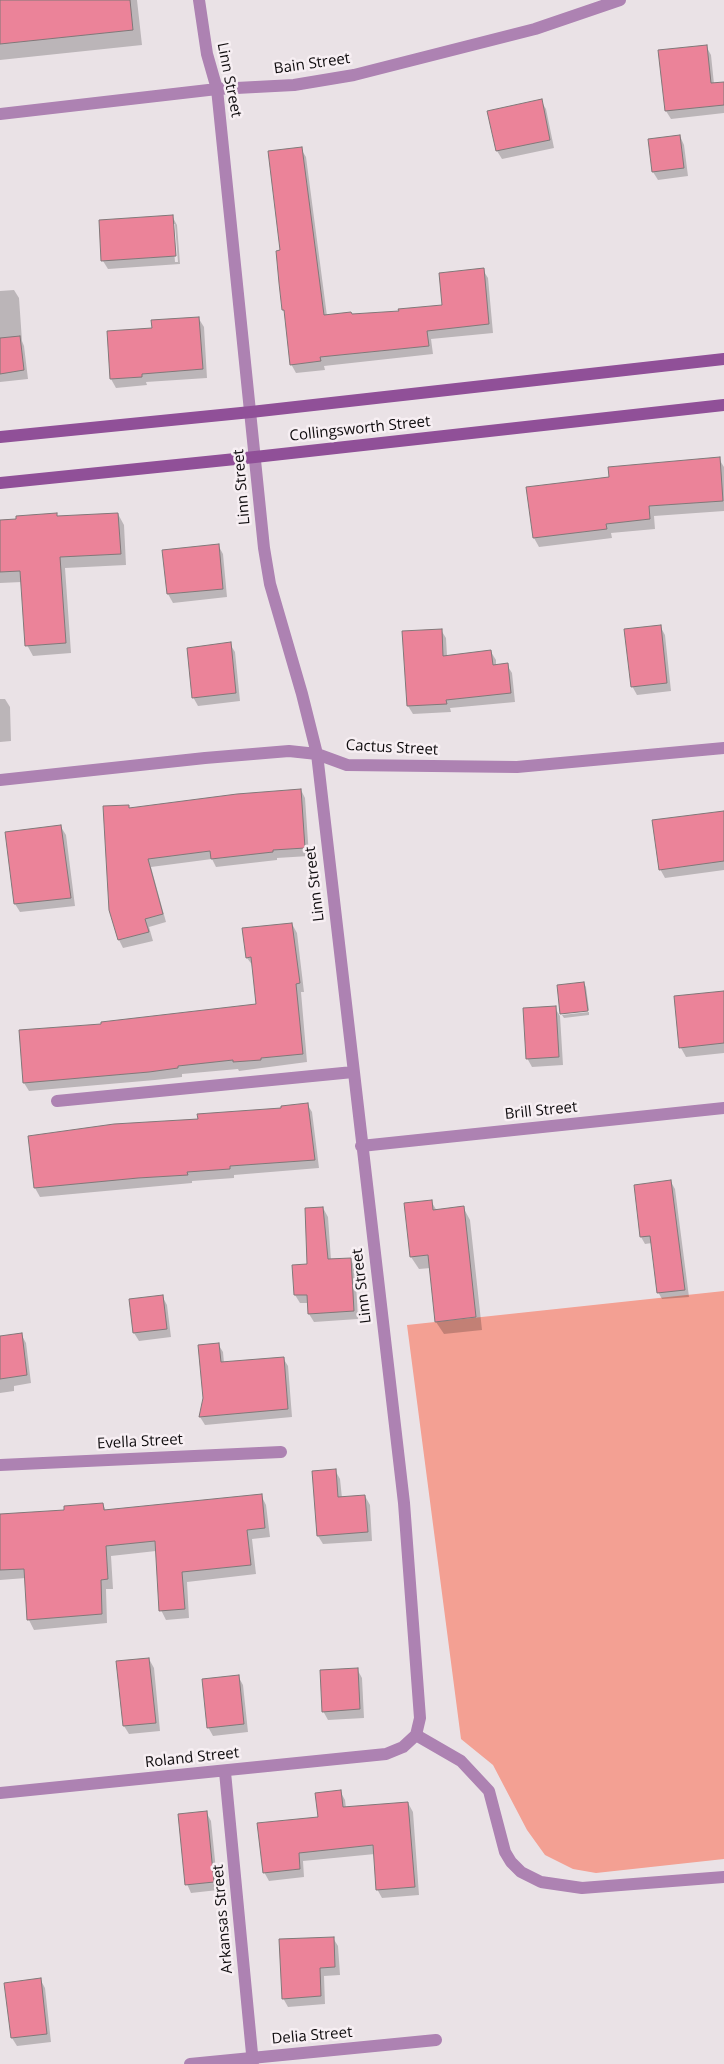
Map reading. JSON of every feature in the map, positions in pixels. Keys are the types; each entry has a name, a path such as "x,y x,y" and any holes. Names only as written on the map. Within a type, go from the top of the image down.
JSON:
{"main road":[{"name":"Collingsworth Street","path":"0,437 251,412 724,359"},
{"name":"Collingsworth Street","path":"0,483 724,405"}],"street":[{"name":"Linn Street","path":"199,0 207,54 217,90 264,548 270,584 302,694 317,754 361,1146 404,1503 420,1718 416,1735"},
{"name":"Bain Street","path":"0,114 217,90 294,85 354,75 535,28 620,0"},
{"name":"Cactus Street","path":"0,780 289,751 317,754 347,765 517,767 724,748"},
{"path":"57,1102 353,1072"},
{"name":"Brill Street","path":"361,1146 724,1108"},
{"name":"Evella Street","path":"0,1465 280,1452"},
{"path":"416,1735 461,1761 489,1791 505,1852 511,1862 521,1872 541,1882 582,1888 724,1876"},
{"name":"Roland Street","path":"0,1793 225,1772 386,1754 403,1747 416,1735"},
{"name":"Arkansas Street","path":"225,1772 253,2061"},
{"name":"Delia Street","path":"190,2064 253,2061 436,2040"}],"shaded area":[{"path":"724,1291 724,1859 596,1873 573,1869 545,1855 527,1830 493,1765 461,1739 407,1325"}],"building":[{"path":"0,0 130,0 133,30 0,44"},
{"path":"707,45 711,83 724,82 724,105 665,111 658,50"},
{"path":"542,99 550,140 496,151 487,111"},
{"path":"680,135 684,168 652,172 648,139"},
{"path":"302,147 324,315 351,312 352,314 399,311 398,309 442,305 439,273 484,268 489,324 427,331 429,346 320,357 321,361 290,365 279,283 276,251 280,250 268,151"},
{"path":"173,215 176,256 101,261 99,220"},
{"path":"199,317 203,369 142,374 142,377 110,379 107,331 152,328 151,320"},
{"path":"20,336 24,370 0,374 0,338"},
{"path":"720,457 723,501 649,506 650,519 606,524 607,529 533,538 526,487 609,477 608,467"},
{"path":"57,513 57,516 118,513 121,554 60,557 66,643 25,646 20,571 0,572 0,520 16,519 16,516"},
{"path":"219,544 223,589 167,594 162,550"},
{"path":"661,625 667,683 631,687 624,629"},
{"path":"442,629 443,656 491,650 493,665 508,663 511,693 446,700 447,704 407,706 402,631"},
{"path":"231,642 236,693 192,698 187,648"},
{"path":"301,789 305,848 273,850 273,852 211,859 210,851 148,859 163,914 145,919 149,932 118,940 109,910 103,806 129,805 129,808 237,794"},
{"path":"724,811 724,861 659,870 652,820"},
{"path":"61,825 71,898 14,904 5,832"},
{"path":"292,923 300,983 296,984 303,1054 261,1058 261,1060 233,1062 233,1060 178,1066 178,1068 149,1072 23,1083 19,1030 101,1024 101,1022 256,1004 251,957 246,958 242,928"},
{"path":"584,982 588,1011 560,1014 557,985"},
{"path":"724,991 724,1043 679,1048 674,996"},
{"path":"556,1006 559,1057 526,1059 523,1008"},
{"path":"308,1103 315,1160 230,1166 230,1169 187,1172 188,1175 34,1188 28,1136 114,1124 198,1119 197,1114 281,1108 281,1106"},
{"path":"671,1180 685,1290 657,1293 650,1236 640,1237 634,1185"},
{"path":"432,1200 433,1210 464,1206 476,1317 435,1322 428,1255 410,1257 404,1203"},
{"path":"323,1207 328,1259 351,1258 354,1311 308,1314 307,1295 294,1295 292,1265 307,1264 305,1208"},
{"path":"163,1295 167,1329 133,1333 129,1299"},
{"path":"22,1333 27,1375 0,1379 0,1336"},
{"path":"219,1343 221,1362 284,1357 288,1409 199,1417 203,1398 198,1345"},
{"path":"336,1469 338,1497 365,1495 368,1532 317,1536 312,1471"},
{"path":"262,1494 265,1528 247,1530 251,1565 182,1572 185,1609 159,1611 155,1541 106,1546 108,1579 101,1580 102,1614 27,1620 24,1569 0,1570 0,1514 64,1510 64,1506 103,1503 104,1510"},
{"path":"149,1658 156,1723 123,1726 116,1661"},
{"path":"358,1668 360,1709 322,1712 320,1670"},
{"path":"239,1675 244,1724 207,1728 202,1679"},
{"path":"341,1790 343,1807 408,1802 415,1887 376,1890 373,1845 299,1853 300,1869 263,1873 257,1823 318,1817 315,1793"},
{"path":"207,1811 214,1882 185,1885 178,1814"},
{"path":"334,1937 335,1967 320,1968 321,1996 282,1999 279,1939"},
{"path":"41,1978 47,2034 11,2038 4,1983"}]}
